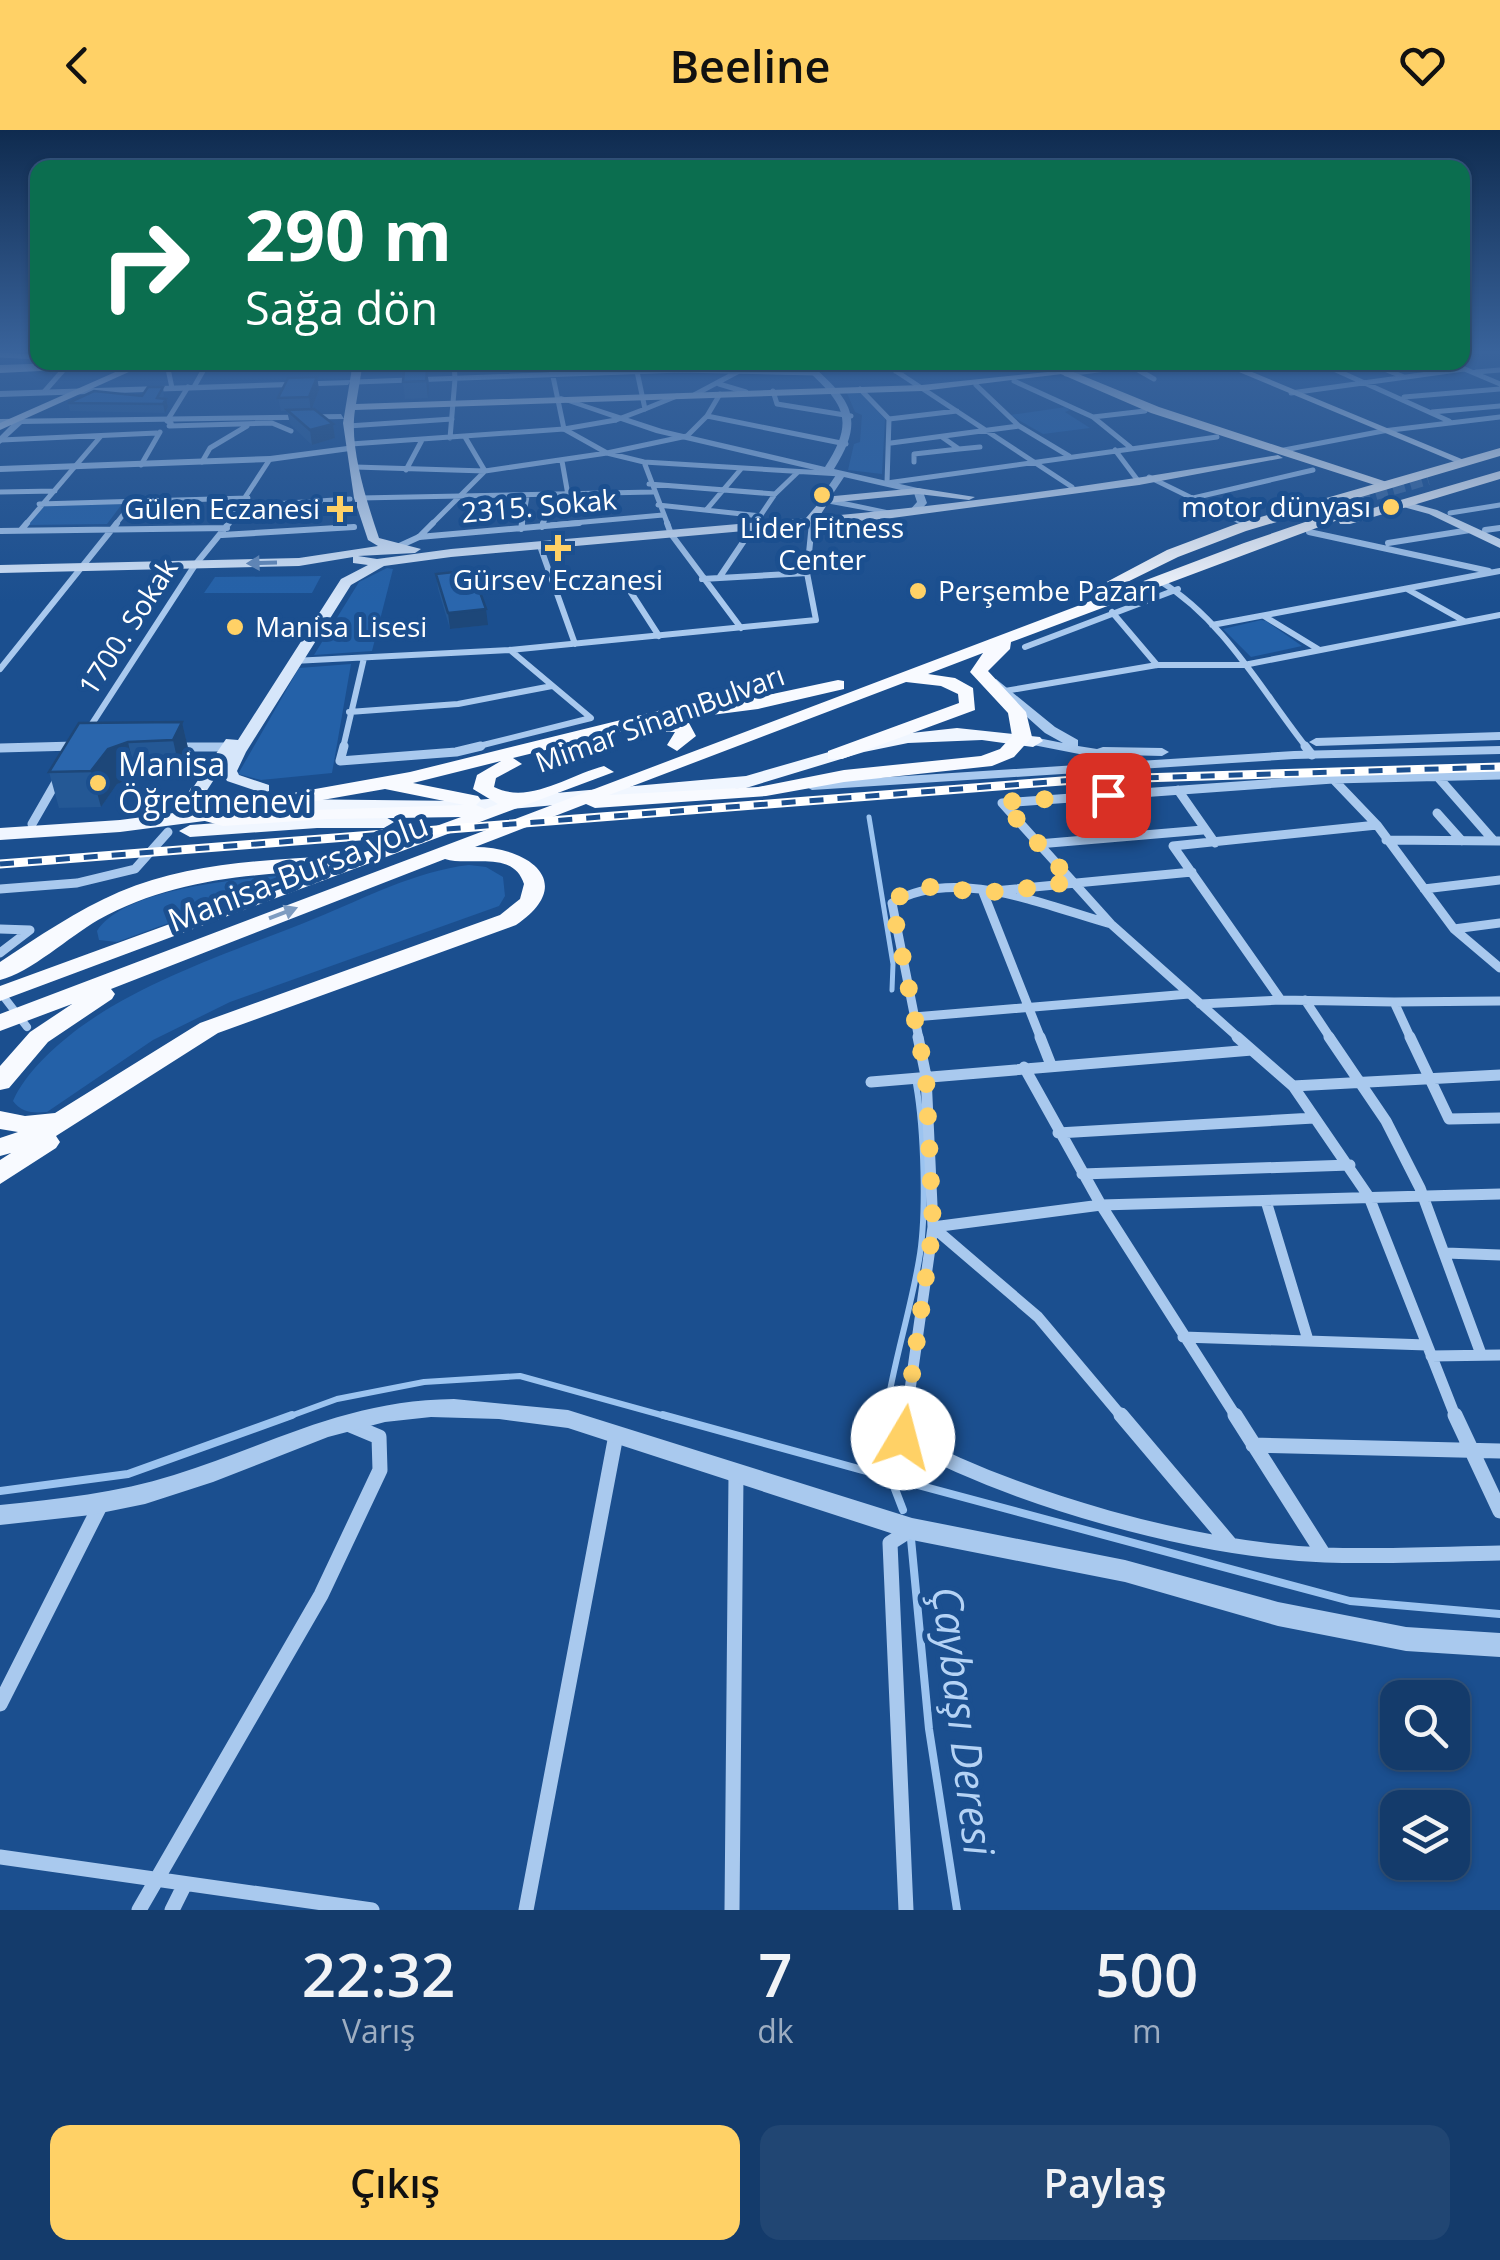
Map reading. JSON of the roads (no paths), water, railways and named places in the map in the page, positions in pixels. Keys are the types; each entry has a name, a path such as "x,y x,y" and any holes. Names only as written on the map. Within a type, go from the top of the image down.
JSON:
{"highway":[{"path":"888,684 1160,581 1343,504 1361,491 1459,460 1500,452"},
{"path":"1160,581 1197,573 1376,512 1420,496 1438,483 1500,461"},
{"path":"1406,476 1417,486 1500,472"},
{"path":"1386,484 1420,496"},
{"path":"1361,491 1400,503"},
{"path":"1108,586 1141,566 1249,526 1364,501 1376,512"},
{"name":"Mimar Sinan Bulvarı","path":"0,993 129,950 838,685 1343,504"},
{"path":"736,705 661,709 408,774 263,788 235,797 229,809 243,816 435,814 758,791 844,776 959,766 1007,753 1022,737 1022,720 983,680 980,666 996,651 1035,628"},
{"path":"835,755 968,706 967,692 944,680 926,678 888,684"},
{"name":"Manisa-Bursa yolu","path":"0,1023 888,684"},
{"path":"245,808 410,778 686,710 736,705 838,685"},
{"path":"537,798 500,798 487,794 482,784 487,775 501,768 646,727 682,727 686,736 677,745"},
{"path":"333,783 389,786 455,799 537,798"},
{"path":"198,792 194,812 206,818 268,816"},
{"path":"0,973 108,906 156,886 210,874 478,854 516,862 534,876 536,886 532,903 508,920 209,1028 0,1162"},
{"path":"108,906 84,931 83,944 92,949 129,950"},
{"path":"0,1082 39,1037 103,994 192,948"},
{"path":"0,1120 25,1125 47,1122 88,1106"},
{"path":"0,1148 32,1138 88,1106"},
{"path":"0,1174 88,1106"}],"main road":[{"path":"348,435 355,499 374,540 392,556"},
{"path":"1212,435 1386,484"},
{"path":"1223,435 1279,454 1361,491"},
{"path":"1393,435 1459,460"},
{"path":"263,788 234,778 229,772 234,746 359,554 354,526 355,467 349,447"},
{"path":"0,569 322,561 359,554 392,556 540,546 671,534 758,520 892,514 1144,479 1279,454"},
{"path":"1317,471 1332,482 1343,504"},
{"path":"914,511 1144,479"},
{"path":"812,518 824,500 918,491 983,500"},
{"path":"1420,496 1500,541"},
{"path":"1400,503 1478,530"},
{"path":"0,826 148,816 181,804 198,792 234,746 346,582 392,556"},
{"path":"0,834 120,826 302,804 465,807 746,782 928,733 987,734 1032,741"},
{"path":"0,843 317,822 424,822 697,800 758,791"}],"street":[{"path":"0,440 119,435"},
{"path":"140,464 156,435"},
{"path":"202,462 210,448 232,435"},
{"path":"0,469 270,459 349,447 492,435"},
{"path":"573,435 607,453 644,462 841,474 887,482 918,491 922,503 914,511"},
{"path":"683,435 841,474"},
{"path":"802,435 846,444"},
{"path":"828,470 848,435"},
{"path":"887,482 890,435"},
{"path":"891,442 948,435"},
{"path":"994,435 1072,487"},
{"path":"1034,435 1069,456"},
{"path":"1115,435 1130,448"},
{"path":"1279,454 1362,435"},
{"path":"21,530 38,504 82,467 102,436"},
{"path":"355,467 485,471 562,461 687,436"},
{"path":"941,436 959,449"},
{"path":"465,437 485,471"},
{"path":"887,482 1217,437"},
{"path":"406,470 422,440"},
{"path":"1279,454 1328,442"},
{"path":"914,462 914,454 980,447"},
{"path":"1115,450 1144,479 1249,526"},
{"name":"1700. Sokak","path":"32,824 76,746 195,565 248,498 270,459"},
{"path":"562,461 568,495"},
{"path":"644,462 671,534 741,628"},
{"path":"672,486 690,466"},
{"path":"707,510 741,469"},
{"path":"392,556 418,537 485,471"},
{"path":"1189,499 1317,471"},
{"path":"719,578 774,494 798,472"},
{"path":"841,474 824,500 892,514"},
{"path":"242,506 355,499 568,495 672,486 774,494"},
{"path":"0,492 56,491"},
{"path":"542,527 552,495"},
{"path":"521,528 527,496"},
{"path":"38,504 248,498"},
{"path":"0,669 135,500"},
{"path":"658,504 758,520"},
{"path":"1450,514 1500,505"},
{"name":"2315. Sokak","path":"418,537 663,515"},
{"path":"293,661 510,650 816,620 807,573 812,518"},
{"path":"0,530 225,531 354,526"},
{"path":"1378,545 1500,528"},
{"path":"1309,532 1498,572"},
{"path":"540,546 575,644"},
{"path":"1212,625 1498,572"},
{"path":"702,578 807,573"},
{"path":"553,581 619,574 659,636"},
{"path":"1160,581 1178,590 1212,625 1308,749"},
{"path":"1407,589 1465,621"},
{"path":"1025,646 1178,590"},
{"path":"1112,612 1157,664"},
{"path":"1006,691 1157,664 1244,665 1500,615"},
{"path":"1263,616 1319,650"},
{"path":"364,658 340,760 456,752 590,718 510,650"},
{"path":"996,651 988,673 1050,730 1086,748 1173,752"},
{"path":"349,712 458,704 552,686"},
{"path":"758,791 1500,736"},
{"path":"1032,741 1108,757 1308,749 1500,750"},
{"path":"994,774 1039,762 1042,750 1032,741"},
{"path":"0,748 96,746"},
{"path":"171,746 234,746"},
{"path":"1500,775 1333,779 1002,802 1111,924 1293,1086 1350,1165 1369,1197 1468,1449 1500,1511"},
{"path":"1437,776 1497,841"},
{"path":"1333,779 1377,825 1454,929 1500,968"},
{"path":"1178,790 1202,830 1215,843"},
{"path":"1437,814 1462,841"},
{"path":"1281,1000 1173,846 1377,825"},
{"path":"1038,844 1202,830"},
{"path":"0,889 77,883 135,869 168,832"},
{"path":"1386,840 1497,841"},
{"path":"983,892 1192,872"},
{"path":"1424,889 1500,880"},
{"path":"1111,924 983,892 922,887 900,895 892,903 926,1076 933,1227 903,1438 959,1468 1090,1512 1231,1545 1324,1555 1500,1553"},
{"path":"983,892 1051,1065"},
{"path":"1454,929 1500,923"},
{"path":"0,928 30,930 0,953"},
{"path":"0,993 27,1027"},
{"path":"914,1017 1189,994"},
{"path":"1200,1004 1281,1000 1500,1001"},
{"path":"1305,1000 1386,1121 1424,1197 1481,1354"},
{"path":"1394,1002 1449,1119 1500,1118"},
{"path":"871,1082 1252,1050"},
{"path":"1024,1068 1100,1205 1324,1555"},
{"path":"1293,1086 1500,1075"},
{"path":"1058,1133 1314,1118"},
{"path":"1082,1174 1350,1165"},
{"path":"933,1227 1100,1205 1500,1194"},
{"path":"1266,1202 1308,1340"},
{"path":"933,1227 1038,1317 1231,1545"},
{"path":"1446,1253 1500,1255"},
{"path":"1183,1337 1308,1340 1500,1355"},
{"path":"0,1515 145,1494 347,1424 384,1414 450,1406 568,1419 912,1529 1125,1571 1278,1614 1388,1636 1500,1646"},
{"path":"138,1910 321,1595 380,1470 379,1437 347,1424"},
{"path":"526,1910 616,1435"},
{"path":"1252,1444 1500,1451"},
{"path":"732,1910 736,1475"},
{"path":"0,1704 102,1502"},
{"path":"906,1910 890,1543 912,1529"},
{"path":"0,1858 372,1910"},
{"path":"172,1910 184,1886"}],"waterway":[{"name":"Çaybaşı Deresi","path":"869,817 893,964 892,990"},
{"name":"Çaybaşı Deresi","path":"885,1418 921,1242 924,1172 916,1084"},
{"path":"285,1418 337,1399 424,1382 520,1376 672,1418"},
{"path":"0,1491 128,1474 292,1415"},
{"path":"663,1415 877,1474"},
{"name":"Çaybaşı Deresi","path":"885,1415 880,1450 903,1510"},
{"path":"899,1480 1350,1601 1500,1614"},
{"name":"Çaybaşı Deresi","path":"911,1539 929,1729 957,1910"}],"tunnel":[{"path":"1341,504 1428,479"}],"railway":[{"path":"0,864 1075,780 1500,767"}],"place":[{"name":"Lider Fitness Center","path":"822,495"},
{"name":"motor dünyası","path":"1391,507"},
{"name":"Gülen Eczanesi","path":"340,509"},
{"name":"Gürsev Eczanesi","path":"558,548"},
{"name":"Perşembe Pazarı","path":"918,591"},
{"name":"Manisa Lisesi","path":"235,627"},
{"name":"Manisa Öğretmenevi","path":"98,783"}]}
